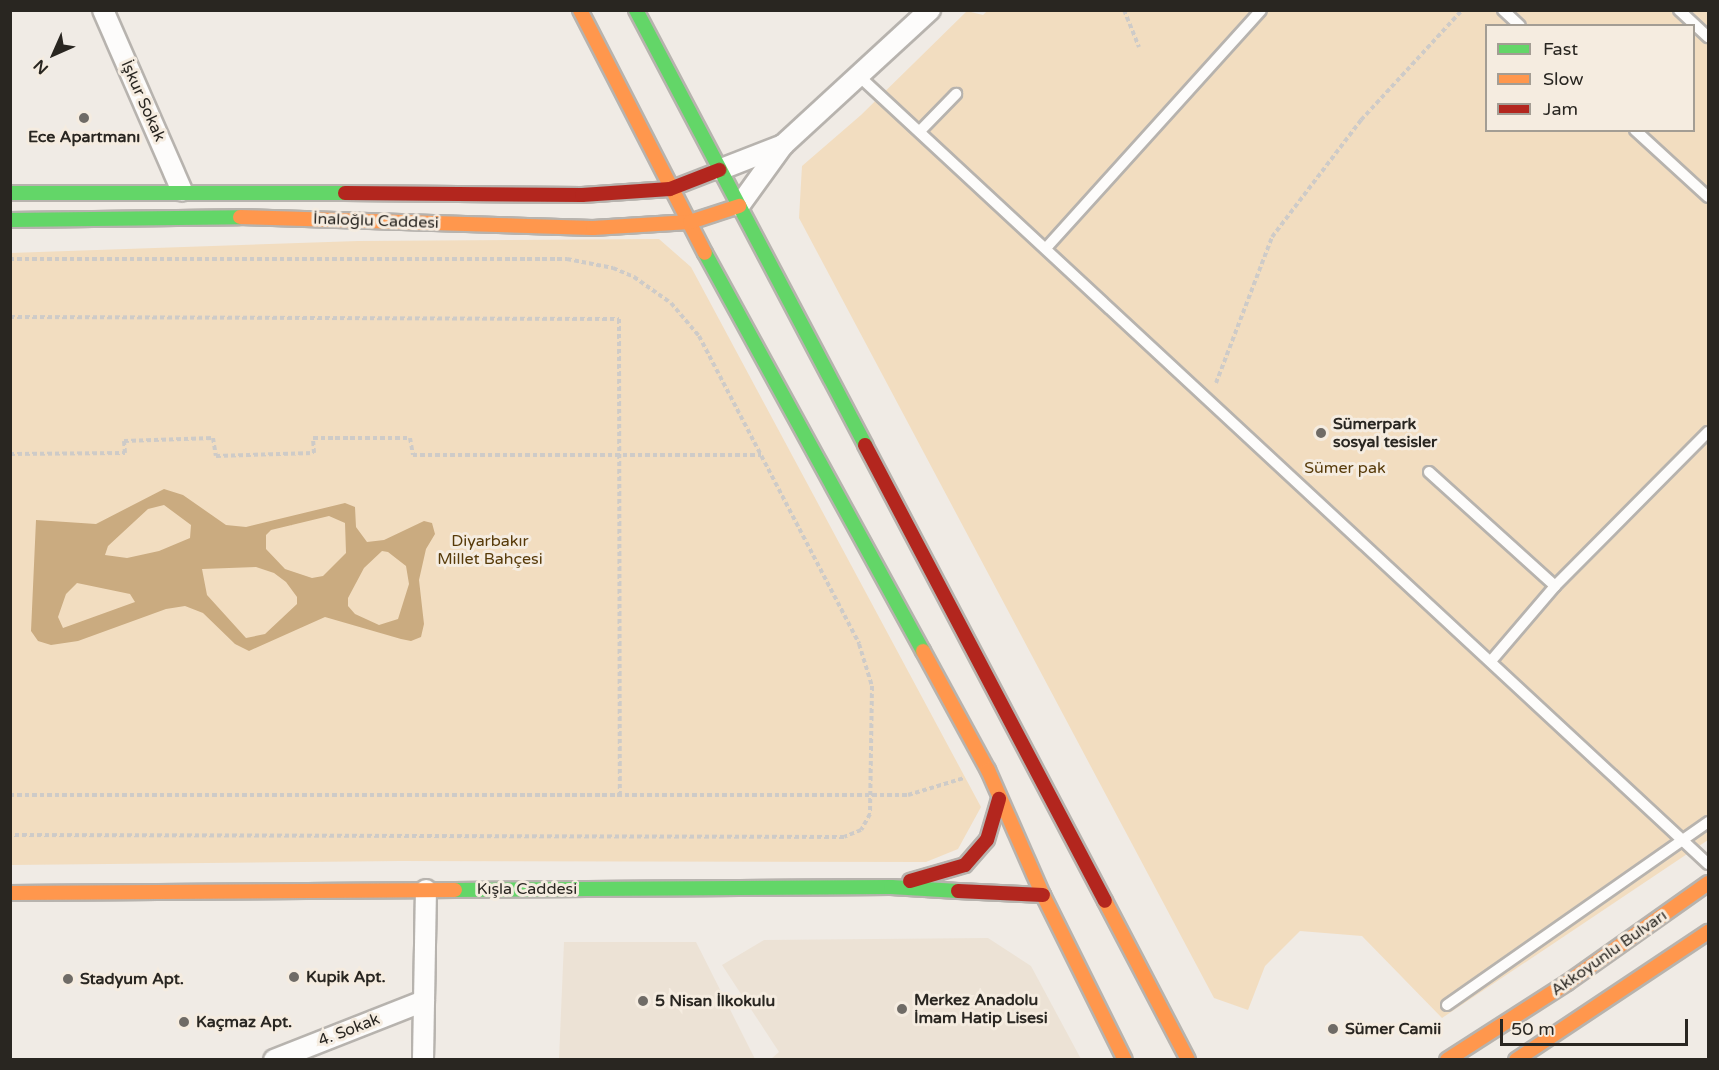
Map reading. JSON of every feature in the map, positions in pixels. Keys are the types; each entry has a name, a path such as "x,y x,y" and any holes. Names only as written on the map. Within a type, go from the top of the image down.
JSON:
{"main road":[{"path":"580,10 670,189 988,770 1043,895 1125,1059"},
{"path":"636,10 1188,1059"},
{"name":"İnaloğlu Caddesi","path":"10,193 182,191 582,195 670,189 719,170"},
{"name":"İnaloğlu Caddesi","path":"10,220 195,216 593,228 690,222 739,206"},
{"path":"891,887 965,864 987,840 999,799"},
{"name":"Akkoyunlu Bulvarı","path":"1447,1059 1567,983 1708,883"},
{"name":"Kışla Caddesi","path":"10,893 891,887 1043,895"},
{"path":"1516,1059 1708,932"}],"street":[{"name":"İşkur Sokak","path":"103,10 182,191"},
{"path":"739,206 783,145 860,77 930,10"},
{"path":"719,170 783,145"},
{"path":"423,1059 426,890"},
{"name":"4. Sokak","path":"274,1059 424,1001"}],"lane":[{"path":"1047,247 1261,10"},
{"path":"1503,10 1518,24"},
{"path":"1679,10 1694,24"},
{"path":"1695,25 1708,37"},
{"path":"860,77 1047,247 1708,864"},
{"path":"920,131 956,94"},
{"path":"1637,132 1708,197"},
{"path":"1491,661 1555,586 1708,432"},
{"path":"1429,472 1555,586"},
{"path":"1448,1005 1708,822"}],"path":[{"path":"1124,10 1139,47"},
{"path":"1210,399 1272,237 1361,120 1462,10"},
{"path":"10,259 590,262 634,277 686,319 761,455 866,659 872,686 870,795 867,823 844,837 10,836"},
{"path":"10,316 620,319 620,797"},
{"path":"10,454 125,453 124,441 213,438 216,456 314,453 313,438 410,438 413,455 761,455"},
{"path":"10,795 620,797 908,795 988,770"}],"shaded area":[{"path":"164,489 183,495 226,525 246,527 345,503 355,507 356,527 367,542 384,540 424,521 432,523 435,534 426,549 419,580 424,624 421,637 411,641 401,639 325,617 249,651 235,644 203,613 185,606 166,609 78,641 51,645 38,641 31,631 36,520 96,524","holes":["164,505 191,525 190,538 159,551 127,558 105,555 108,546 148,509","329,516 345,523 346,553 323,576 312,578 285,569 266,549 266,535 271,530","382,551 388,552 406,566 409,584 398,619 379,625 355,614 348,606 348,598 364,568","256,567 274,573 286,582 297,597 297,604 265,634 246,638 207,595 202,569","77,583 130,594 135,602 63,628 58,617 66,594"]},
{"name":"Merkez Anadolu İmam Hatip Lisesi","path":"988,938 1031,966 1081,1059 771,1059 779,1052 722,965 764,940"},
{"name":"5 Nisan İlkokulu","path":"564,942 696,942 755,1059 559,1059"}],"green space":[{"name":"Sümer pak","path":"988,10 1708,11 1708,840 1442,1018 1362,936 1300,931 1265,966 1248,1010 1214,998 799,218 802,166 861,115 967,11 983,15"},
{"name":"Diyarbakır Millet Bahçesi","path":"659,239 691,267 981,807 958,849 926,862 400,861 11,865 10,253 358,241"}],"traffic: fast":[{"path":"636,10 865,445"},
{"path":"10,193 345,193"},
{"path":"10,220 240,217"},
{"path":"705,253 923,651"},
{"path":"455,890 891,887 958,891"}],"traffic: slow":[{"path":"580,10 705,253"},
{"path":"240,217 593,228 690,222 739,206"},
{"path":"923,651 988,770 1043,895 1125,1060"},
{"path":"1447,1060 1567,983 1708,883"},
{"path":"10,893 455,890"},
{"path":"1105,901 1188,1060"},
{"path":"1516,1060 1708,932"}],"traffic: jam":[{"path":"345,193 582,195 670,189 719,170"},
{"path":"865,445 1105,901"},
{"path":"910,881 965,865 987,840 999,799"},
{"path":"958,891 1043,895"}],"place":[{"name":"Ece Apartmanı","path":"84,118"},
{"name":"Sümerpark sosyal tesisler","path":"1321,433"},
{"name":"Kupik Apt.","path":"294,977"},
{"name":"Stadyum Apt.","path":"68,979"},
{"name":"5 Nisan İlkokulu","path":"643,1001"},
{"name":"Merkez Anadolu İmam Hatip Lisesi","path":"902,1009"},
{"name":"Kaçmaz Apt.","path":"184,1022"},
{"name":"Sümer Camii","path":"1333,1029"}]}
